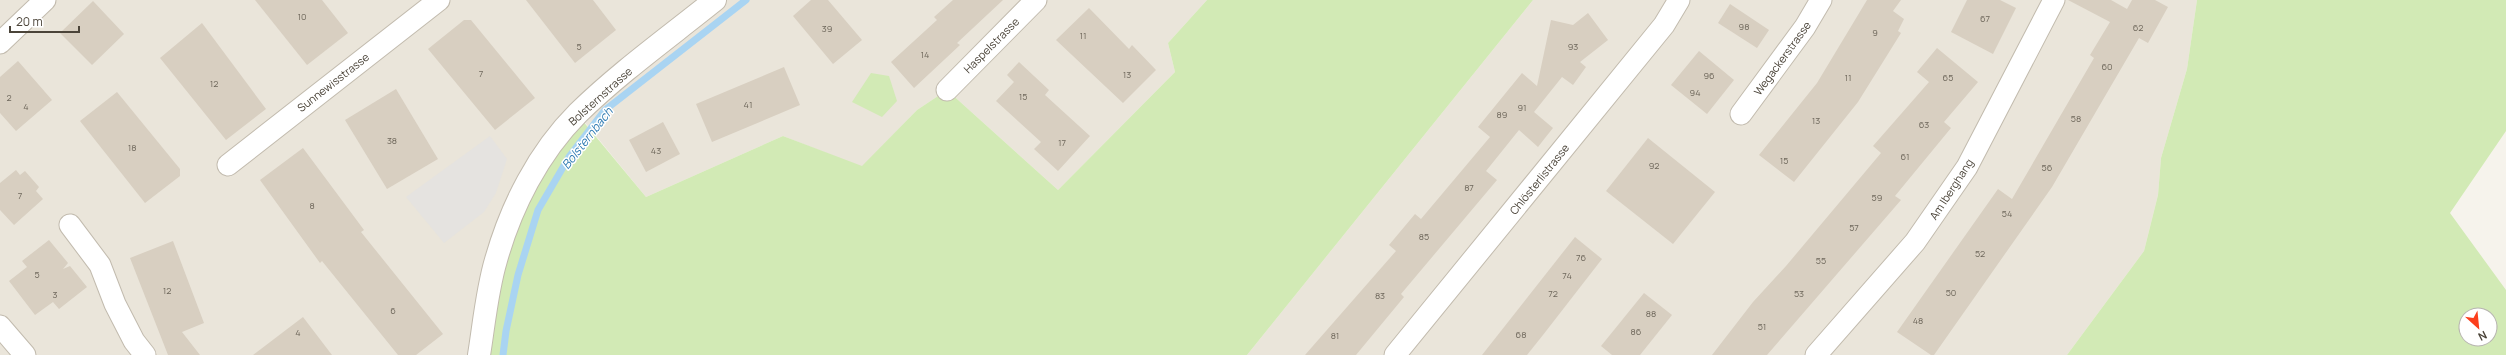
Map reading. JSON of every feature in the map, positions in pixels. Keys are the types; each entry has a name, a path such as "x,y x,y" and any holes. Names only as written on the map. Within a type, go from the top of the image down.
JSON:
{"street":[{"path":"0,43 45,0"},
{"name":"Sunnewisstrasse","path":"228,165 439,0"},
{"name":"Bolsternstrasse","path":"479,355 495,262 504,232 530,176 544,155 577,114 715,0"},
{"name":"Haspelstrasse","path":"947,90 1036,0"},
{"name":"Chlösterlistrasse","path":"1395,355 1664,25 1679,0"},
{"name":"Wegackerstrasse","path":"1741,114 1805,27 1820,0"},
{"name":"Am Iberghang","path":"1816,355 1915,242 1968,167 2054,0"},
{"path":"70,225 100,265 115,304 134,341 145,355"},
{"path":"0,326 25,355"}],"shaded area":[{"path":"0,0 1207,0 1168,43 1175,72 1058,190 947,90 917,110 862,167 783,136 646,197 578,114 479,355 0,355"},
{"path":"1533,0 2197,0 2187,69 2161,158 2158,195 2144,251 2067,355 1247,355"},
{"path":"490,136 507,159 496,193 484,212 444,243 406,197"}],"green space":[{"path":"1207,0 1533,0 1247,355 479,355 495,262 577,114 646,197 783,136 862,166 917,110 947,90 1058,190 1175,72 1168,43"},
{"path":"2197,0 2506,0 2506,131 2450,213 2506,290 2506,355 2067,355 2144,251 2158,195 2161,158 2187,69"},
{"path":"871,73 889,76 897,101 882,117 852,102"}],"building":[{"path":"255,0 322,0 348,33 307,65"},
{"path":"526,0 593,0 616,30 575,63"},
{"path":"811,0 828,0 862,40 833,64 793,16"},
{"path":"953,0 1003,0 957,43 960,45 914,88 891,62 937,20 934,17"},
{"path":"1867,0 1901,0 1893,11 1904,19 1898,31 1901,33 1858,102 1794,182 1759,155 1817,83"},
{"path":"1967,0 2000,0 2016,8 1993,54 1951,32"},
{"path":"2068,0 2111,0 2127,9 2132,0 2155,0 2168,7 2148,43 2139,38 2052,187 1934,355 1931,355 1897,332 1998,189 2012,199 2094,58 2090,55 2110,22"},
{"path":"93,1 124,34 92,65 60,33"},
{"path":"1730,4 1769,30 1757,48 1718,23"},
{"path":"1089,8 1129,49 1132,45 1156,70 1123,103 1056,40"},
{"path":"1588,13 1608,40 1580,62 1586,67 1573,85 1562,77 1534,112 1553,128 1538,147 1519,130 1486,171 1497,180 1401,294 1404,297 1356,355 1305,355 1396,251 1389,245 1415,214 1421,219 1490,137 1478,127 1522,73 1537,86 1551,20 1573,25"},
{"path":"464,20 471,20 535,98 495,130 428,49"},
{"path":"202,23 266,109 226,140 160,58"},
{"path":"1937,48 1978,82 1944,122 1951,128 1895,196 1901,200 1767,355 1712,355 1753,302 1786,266 1881,153 1873,146 1929,82 1917,72"},
{"path":"1699,51 1734,80 1707,114 1671,85"},
{"path":"18,61 52,100 16,131 0,113 0,77"},
{"path":"1019,62 1049,90 1045,95 1090,136 1058,171 1034,149 1041,142 996,101 1014,82 1007,75"},
{"path":"784,67 800,105 712,142 696,104"},
{"path":"396,89 438,159 387,189 345,120"},
{"path":"117,92 180,169 180,176 145,203 80,121"},
{"path":"663,122 680,154 646,172 629,140"},
{"path":"1648,138 1715,192 1673,244 1606,191"},
{"path":"303,148 364,230 361,232 443,334 416,355 398,355 322,261 320,263 260,180"},
{"path":"16,170 20,175 25,171 39,187 36,191 43,199 14,225 0,210 0,183"},
{"path":"1575,237 1602,259 1543,335 1527,355 1482,355"},
{"path":"49,240 68,263 63,269 70,266 87,287 59,309 53,302 35,315 9,281 27,267 22,261"},
{"path":"173,241 204,323 182,332 200,355 168,355 130,258"},
{"path":"1644,293 1672,315 1640,355 1612,355 1601,346"},
{"path":"303,317 332,355 253,355"}],"waterway":[{"name":"Bolsternbach","path":"503,355 506,331 518,275 538,210 569,157 605,110 746,0"}]}
